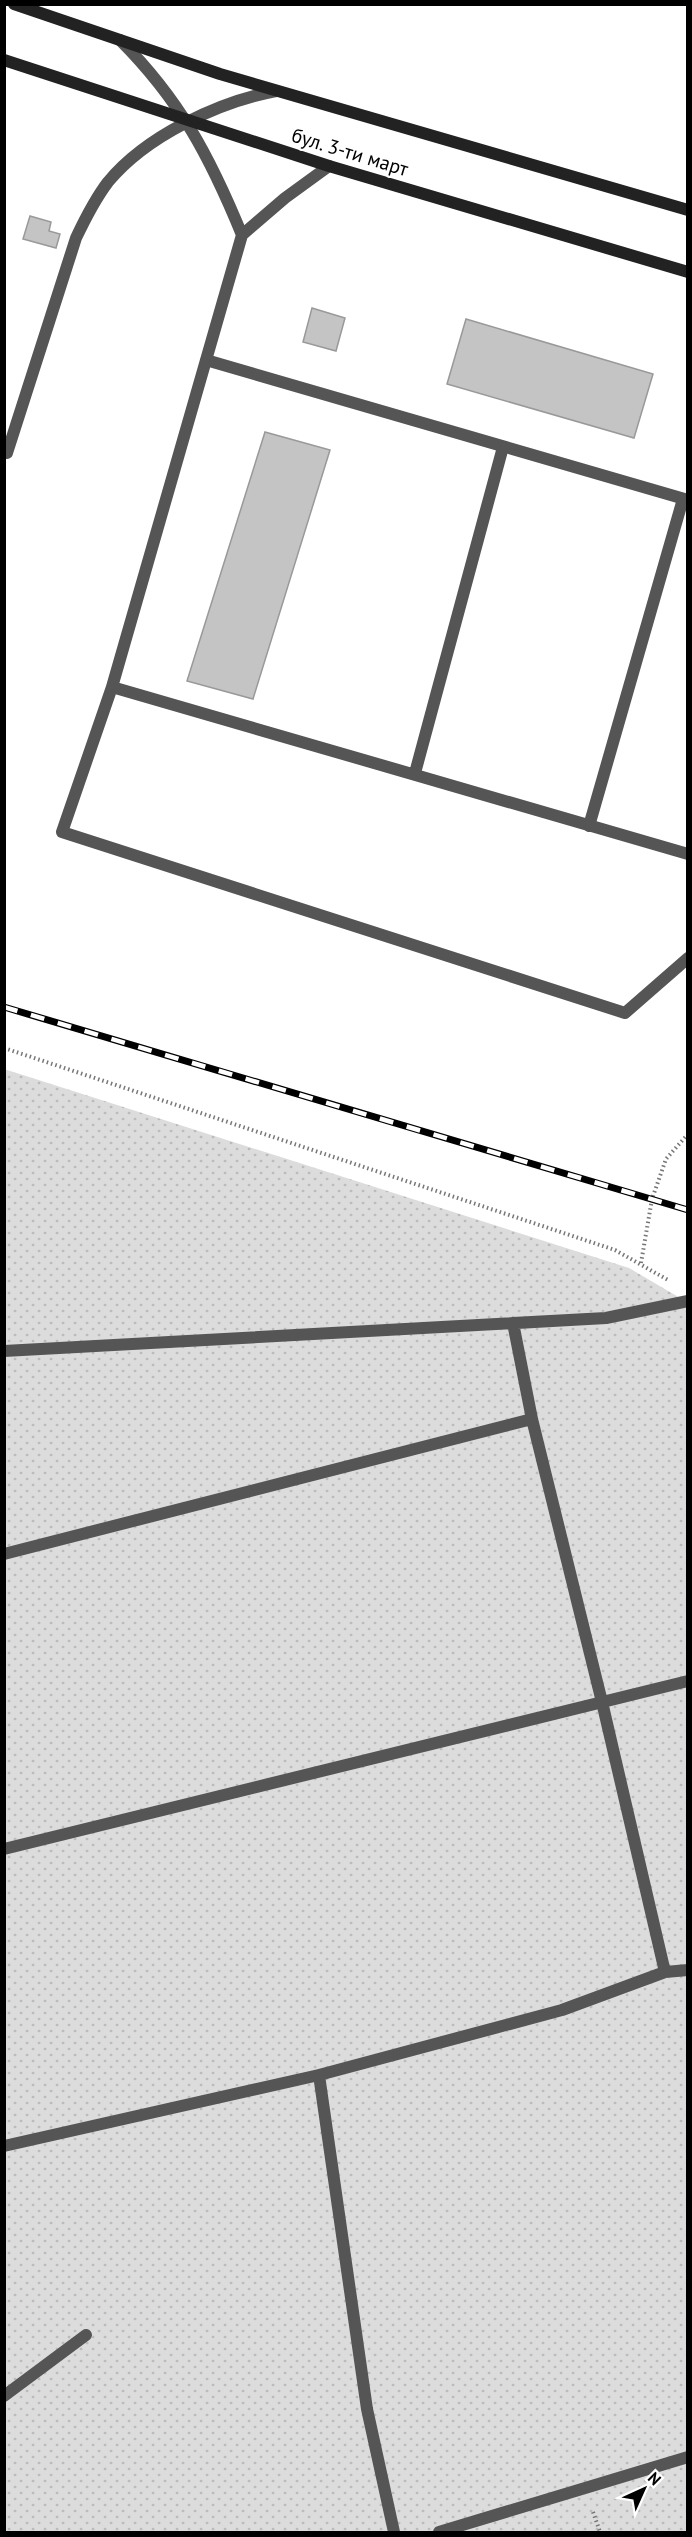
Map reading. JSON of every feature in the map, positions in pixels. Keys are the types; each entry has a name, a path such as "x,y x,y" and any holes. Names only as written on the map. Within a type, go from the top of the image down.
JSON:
{"main road":[{"name":"бул. 3-ти март","path":"14,4 276,91 687,210"},
{"name":"бул. 3-ти март","path":"4,60 189,123 687,272"}],"street":[{"path":"120,40 146,66 189,123 224,190 242,235"},
{"path":"4,452 7,453 76,238 86,216 108,182 132,158 157,140 246,96 276,91"},
{"path":"329,166 285,198 242,235 112,687 62,832 625,1012 687,958"},
{"path":"206,360 685,500 589,826"},
{"path":"415,773 503,447"},
{"path":"112,687 415,773 687,854"},
{"path":"4,1351 606,1318 687,1301"},
{"path":"513,1323 532,1419 602,1702 665,1972"},
{"path":"4,1554 532,1419"},
{"path":"4,1849 687,1681"},
{"path":"4,2146 320,2075 562,2010 665,1972 687,1970"},
{"path":"320,2075 367,2409 394,2532"},
{"path":"4,2397 86,2335"},
{"path":"439,2532 687,2457"}],"path":[{"path":"4,1048 615,1250 669,1281"},
{"path":"641,1263 652,1199 666,1160 687,1134"}],"shaded area":[{"path":"4,1069 629,1268 687,1302 687,2532 5,2532"}],"building":[{"path":"30,216 51,222 49,231 60,234 56,248 23,239"},
{"path":"312,308 345,318 336,351 303,342"},
{"path":"466,319 653,374 634,438 447,384"},
{"path":"265,432 330,450 253,699 187,681"}],"railway":[{"path":"4,1007 688,1210"}]}
